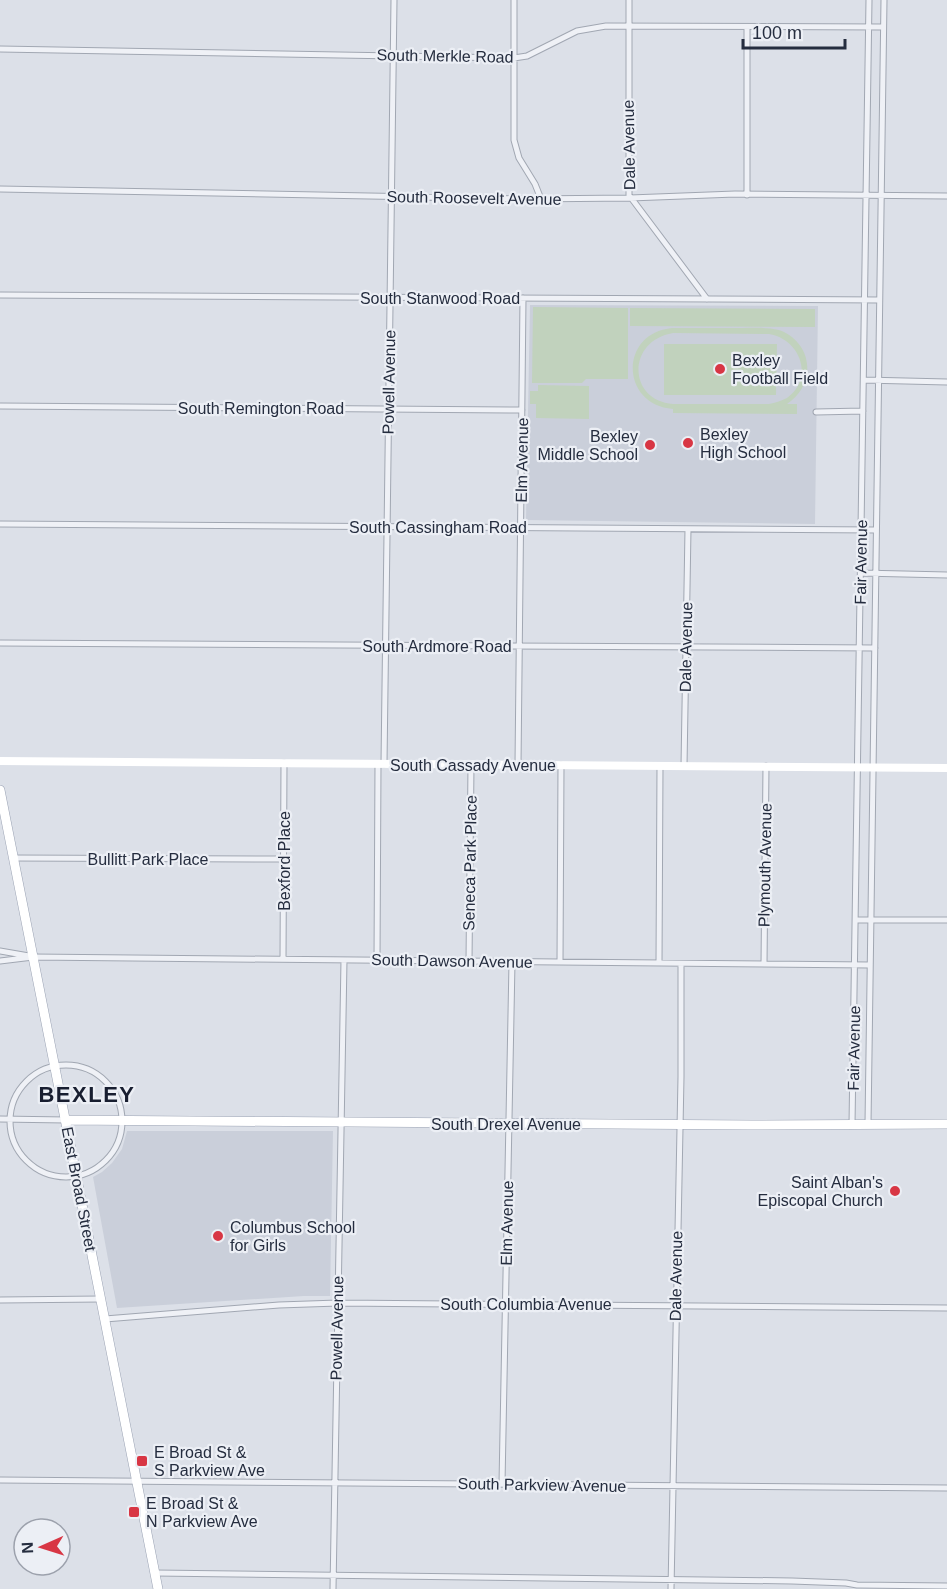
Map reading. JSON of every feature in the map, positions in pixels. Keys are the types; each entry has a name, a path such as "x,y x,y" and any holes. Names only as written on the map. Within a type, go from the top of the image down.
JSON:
{"main road":[{"name":"East Broad Street","path":"0,790 158,1589"},
{"name":"South Drexel Avenue","path":"66,1120 679,1125 947,1124"}],"street":[{"name":"Powell Avenue","path":"377,960 385,645 394,0"},
{"path":"514,0 514,140 519,158 535,184 541,199"},
{"name":"Dale Avenue","path":"629,0 628,189 630,198 707,299"},
{"name":"Fair Avenue","path":"852,1125 869,0"},
{"name":"Fair Avenue","path":"868,1124 884,0"},
{"name":"South Merkle Road","path":"0,49 514,58 527,56 577,31 606,26 883,27"},
{"path":"747,27 747,195"},
{"name":"South Roosevelt Avenue","path":"0,189 541,199 747,195 947,196"},
{"name":"South Stanwood Road","path":"0,295 879,300"},
{"name":"Elm Avenue","path":"518,765 523,298"},
{"path":"864,380 947,382"},
{"name":"South Remington Road","path":"0,406 522,410"},
{"path":"816,412 863,411"},
{"name":"South Cassingham Road","path":"0,524 876,530"},
{"name":"Dale Avenue","path":"684,766 688,529"},
{"path":"861,573 947,574"},
{"name":"South Ardmore Road","path":"0,643 875,648"},
{"name":"South Cassady Avenue","path":"0,761 947,768"},
{"name":"Bexford Place","path":"283,959 284,763"},
{"name":"Seneca Park Place","path":"469,961 471,765"},
{"path":"560,962 561,765"},
{"path":"659,963 660,766"},
{"name":"Plymouth Avenue","path":"764,964 766,766"},
{"name":"Bullitt Park Place","path":"13,858 283,859"},
{"path":"856,920 947,920"},
{"path":"0,951 33,957"},
{"path":"0,961 33,957"},
{"name":"South Dawson Avenue","path":"33,957 870,965"},
{"name":"Powell Avenue","path":"333,1589 344,960"},
{"name":"Elm Avenue","path":"502,1485 512,962"},
{"name":"Dale Avenue","path":"671,1589 681,1077 681,964"},
{"path":"55,1065 78,1065 106,1081 121,1109 119,1140 115,1149 95,1169 76,1176 51,1176 29,1164 14,1144 10,1132 10,1109 22,1085 37,1072 55,1065"},
{"path":"0,1119 66,1120"},
{"path":"0,1300 101,1299"},
{"name":"South Columbia Avenue","path":"105,1319 279,1305 338,1303 947,1308"},
{"name":"South Parkview Avenue","path":"0,1480 947,1488"},
{"path":"155,1573 792,1581 846,1583 857,1587 947,1586"}],"shaded area":[{"path":"530,305 818,306 815,524 526,520"},
{"name":"Columbus School for Girls","path":"127,1131 333,1131 330,1296 117,1308 93,1177 112,1163 122,1149"}],"green space":[{"path":"533,307 628,308 628,379 586,379 582,383 532,383"},
{"path":"630,308 815,309 815,327 630,326"},
{"path":"672,328 765,328 784,332 802,348 807,364 807,376 803,387 787,404 797,404 797,414 673,413 673,409 656,405 643,395 635,383 633,369 635,355 642,342 655,333","holes":["673,333 769,334 789,343 796,351 802,370 796,390 780,401 769,404 673,404 658,400 647,393 641,382 638,370 640,358 647,347 658,338"]},
{"name":"Bexley Football Field","path":"664,344 777,344 776,395 664,395"},
{"path":"538,385 589,386 589,419 536,418 536,404 530,404 530,391 538,391"}],"place":[{"name":"Bexley Football Field","path":"720,369"},
{"name":"Bexley High School","path":"688,443"},
{"name":"Bexley Middle School","path":"650,445"},
{"name":"Saint Alban's Episcopal Church","path":"895,1191"},
{"name":"Columbus School for Girls","path":"218,1236"},
{"name":"E Broad St & S Parkview Ave","path":"142,1461"},
{"name":"E Broad St & N Parkview Ave","path":"134,1512"}],"district":[{"name":"BEXLEY","path":"87,1094"}]}
